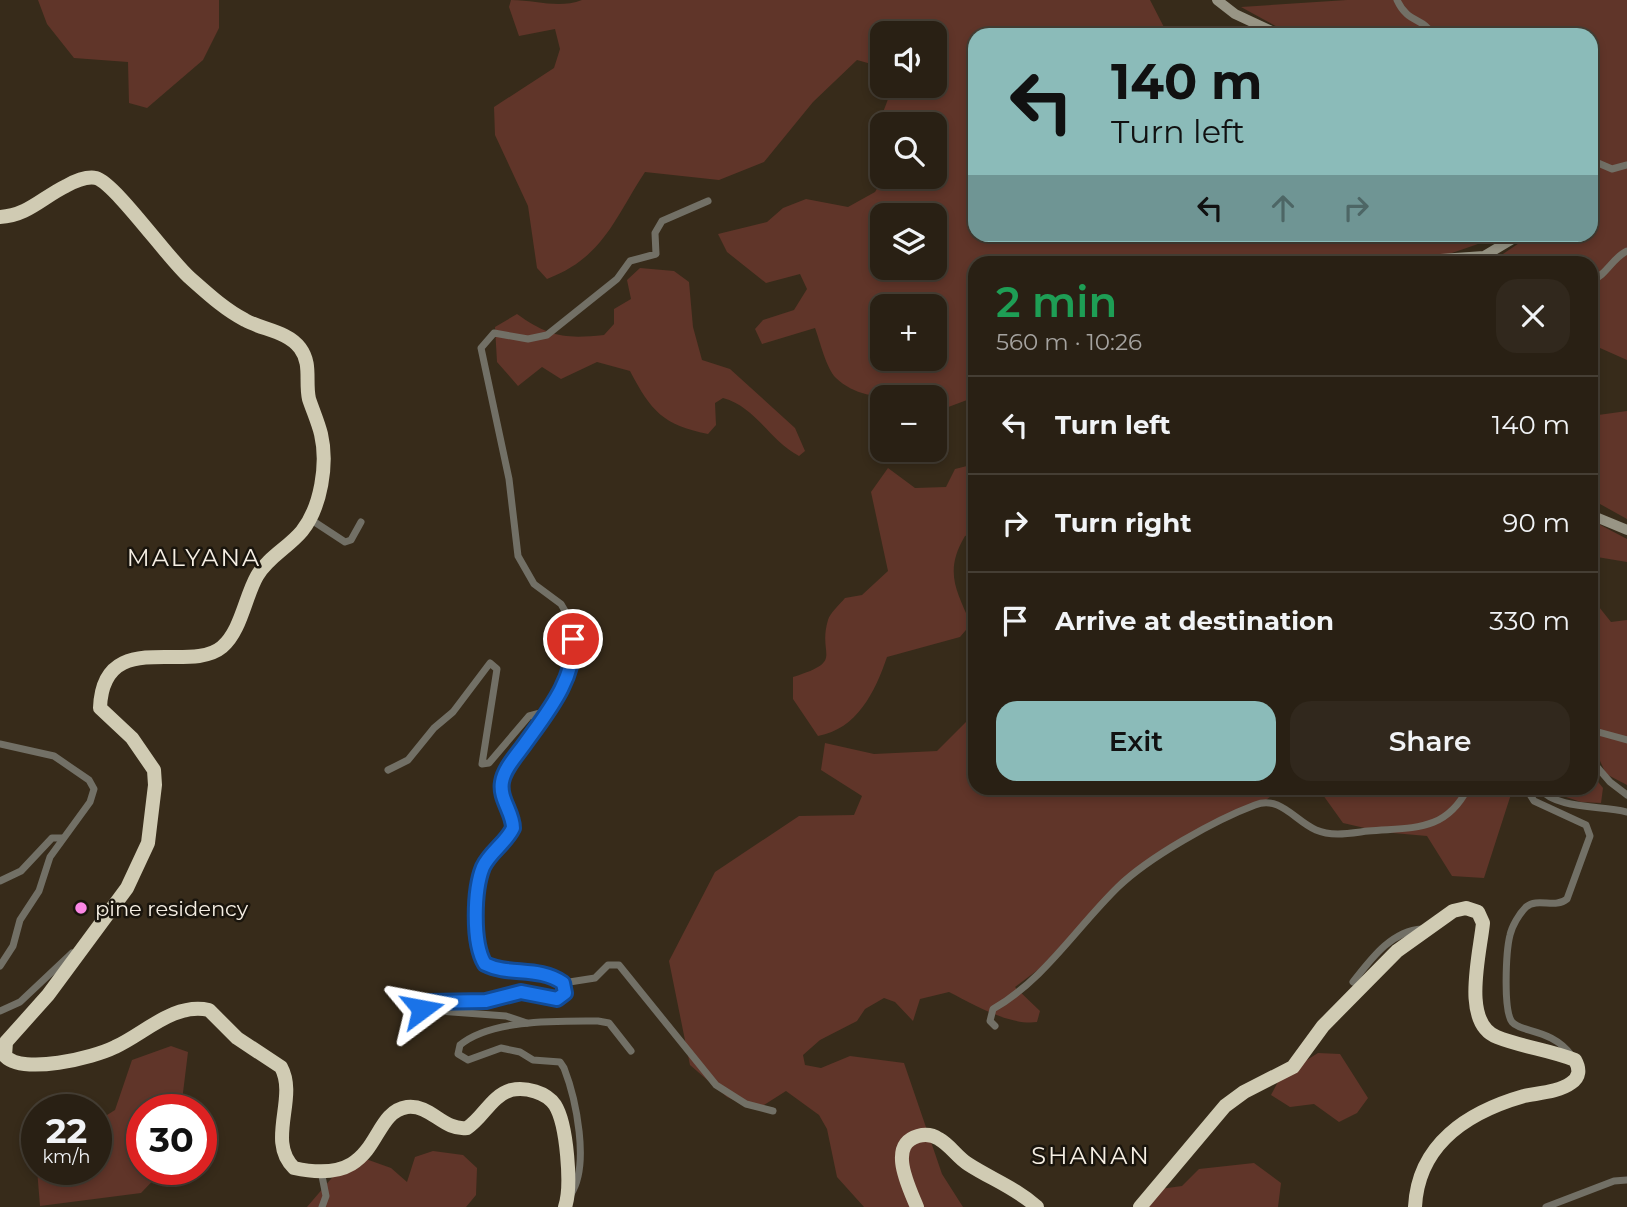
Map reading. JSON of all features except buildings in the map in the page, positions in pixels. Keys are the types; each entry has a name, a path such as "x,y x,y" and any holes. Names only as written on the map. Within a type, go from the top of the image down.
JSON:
{"highway":[{"path":"0,217 22,213 86,177 109,185 157,244 209,295 243,319 277,332 298,345 307,358 309,396 321,436 324,460 310,519 301,532 261,569 231,635 222,647 211,653 148,656 132,660 109,677 101,692 100,708 132,738 154,770 155,785 148,843 127,888 48,995 6,1042 3,1052 9,1061 29,1065 88,1057 117,1046 163,1018 188,1010 209,1010 236,1038 281,1066 286,1096 283,1152 294,1168 320,1170 357,1163 368,1152 384,1124 394,1113 406,1107 418,1107 431,1113 449,1127 467,1128 492,1101 508,1091 522,1088 539,1092 554,1103 561,1118 566,1204"},
{"path":"1140,1207 1225,1106 1244,1092 1293,1067 1338,1010 1359,992 1397,951 1453,911 1466,908 1478,912 1483,923 1475,1009 1480,1025 1494,1037 1575,1060 1579,1067 1578,1075 1571,1084 1510,1100 1447,1133 1434,1151 1417,1189 1415,1207"},
{"path":"916,1207 901,1161 905,1145 914,1137 925,1134 939,1139 968,1164 1024,1195 1037,1207"}],"main road":[{"path":"1217,0 1235,14 1265,28"},
{"path":"1484,256 1508,242"},
{"path":"1598,518 1627,530"}],"street":[{"path":"1397,0 1404,15 1430,28"},
{"path":"1598,163 1612,169 1627,165"},
{"path":"708,201 662,220 655,233 656,254 631,261 617,279 547,335 528,339 494,332 481,348 509,479 518,556 534,584 561,604 571,626 574,660 548,711 502,778 503,799 513,819 513,828 484,866 476,914 477,944 485,964 495,969 544,974 563,983 595,978 608,965 619,965 716,1085 746,1104 774,1111"},
{"path":"1598,278 1618,255 1627,250"},
{"path":"310,519 345,541 351,540 361,523"},
{"path":"388,770 408,760 434,728 453,712 490,663 497,669 482,761 484,765 530,716 548,711"},
{"path":"1598,732 1627,740"},
{"path":"0,744 54,756 92,785 90,802 50,857 38,891 20,920 13,946 0,966"},
{"path":"1598,767 1627,794"},
{"path":"995,1026 990,1021 992,1009 1032,982 1119,886 1161,854 1256,804 1275,803 1306,825 1329,833 1398,831 1438,821 1451,813 1463,795"},
{"path":"1530,795 1534,801 1586,825 1590,836 1567,899 1555,904 1532,904 1514,923 1508,946 1509,1014 1515,1025 1546,1033 1558,1040 1575,1060"},
{"path":"1550,795 1557,800 1627,812"},
{"path":"0,881 21,871 52,838 62,838"},
{"path":"1353,982 1376,954 1393,939 1409,930 1426,929"},
{"path":"0,1010 20,1002 84,944"},
{"path":"527,1023 506,1016 425,1010 421,1005 427,1002 486,1001 521,992 557,999 565,993 563,983"},
{"path":"566,1204 578,1178 579,1133 564,1068 560,1062 533,1060 511,1049 501,1048 468,1060 458,1054 463,1041 494,1030 527,1023 609,1023 631,1051"},
{"path":"320,1170 326,1196 322,1207"},
{"path":"1546,1207 1614,1181 1627,1180"}],"shaded area":[{"path":"38,0 219,0 219,28 203,60 147,108 129,103 128,62 74,58 47,24"},
{"path":"511,0 556,4 582,0 1150,0 1164,28 968,28 968,242 1484,242 1443,256 968,256 968,400 947,408 947,385 870,385 870,395 846,386 836,378 829,368 815,328 762,344 755,329 763,320 794,310 807,289 800,274 766,283 727,252 718,234 767,222 783,208 806,199 848,207 877,189 947,189 947,112 883,112 888,98 947,98 947,21 870,21 870,64 857,60 813,102 764,162 719,180 645,172 595,248 582,260 547,279 537,268 528,206 495,135 494,107 554,68 560,49 555,29 519,36 509,7"},
{"path":"1347,0 1627,0 1627,360 1598,347 1598,256 1500,256 1521,242 1598,242 1598,28 1279,28 1241,7"},
{"path":"640,268 674,271 689,282 693,327 702,360 730,369 795,428 805,451 799,456 788,449 754,416 735,402 723,398 715,403 716,425 708,434 669,421 652,406 630,371 597,362 561,379 542,367 518,386 497,362 495,327 517,314 539,328 558,335 604,335 614,324 614,309 631,299 627,280"},
{"path":"1627,411 1627,519 1598,503 1598,415"},
{"path":"968,466 968,535 965,536 955,560 954,580 968,617 968,628 960,637 887,657 877,683 863,707 844,726 818,736 793,699 793,677 819,666 824,661 828,620 835,609 845,598 862,595 888,571 871,492 888,468 915,488 946,487 955,469"},
{"path":"1598,524 1627,539 1627,562 1598,557"},
{"path":"1598,606 1611,622 1627,620 1627,785 1606,774 1598,756"},
{"path":"968,720 968,795 1273,795 1259,805 1202,828 1127,875 1039,969 1015,987 1040,1011 1037,1022 1015,1021 1003,1017 949,992 920,999 913,1021 895,1002 884,998 865,1009 857,1021 820,1040 803,1055 805,1065 821,1068 850,1056 904,1063 942,1174 963,1207 864,1207 837,1177 827,1129 819,1115 786,1091 756,1110 727,1097 690,1065 669,961 715,872 799,816 854,815 862,796 821,770 825,743 874,754 937,751"},
{"path":"1598,782 1603,788 1601,803 1581,802 1560,795 1598,795"},
{"path":"1323,795 1511,795 1484,878 1452,876 1427,836 1382,832 1343,823"},
{"path":"171,1046 188,1052 183,1094 126,1094 126,1185 149,1185 141,1193 40,1206 38,1185 112,1185 112,1112 115,1110 132,1060"},
{"path":"1318,1053 1340,1054 1368,1098 1357,1113 1339,1122 1314,1104 1290,1107 1271,1095 1281,1076"},
{"path":"433,1151 463,1155 477,1168 476,1195 466,1207 307,1207 336,1173 363,1158 391,1168 407,1182 415,1157"},
{"path":"1254,1163 1281,1183 1278,1207 1139,1207 1160,1189 1182,1186 1199,1169"}],"place":[{"name":"pine residency","path":"81,908"}],"district":[{"name":"MALYANA","path":"194,557"},
{"name":"SHANAN","path":"1091,1155"}],"route":[{"path":"422,1009 421,1005 427,1002 486,1001 521,992 557,999 565,993 563,983 556,978 544,974 495,969 485,964 477,944 476,914 484,866 508,839 513,828 513,819 503,799 502,778 565,681 574,660 573,639"}]}
